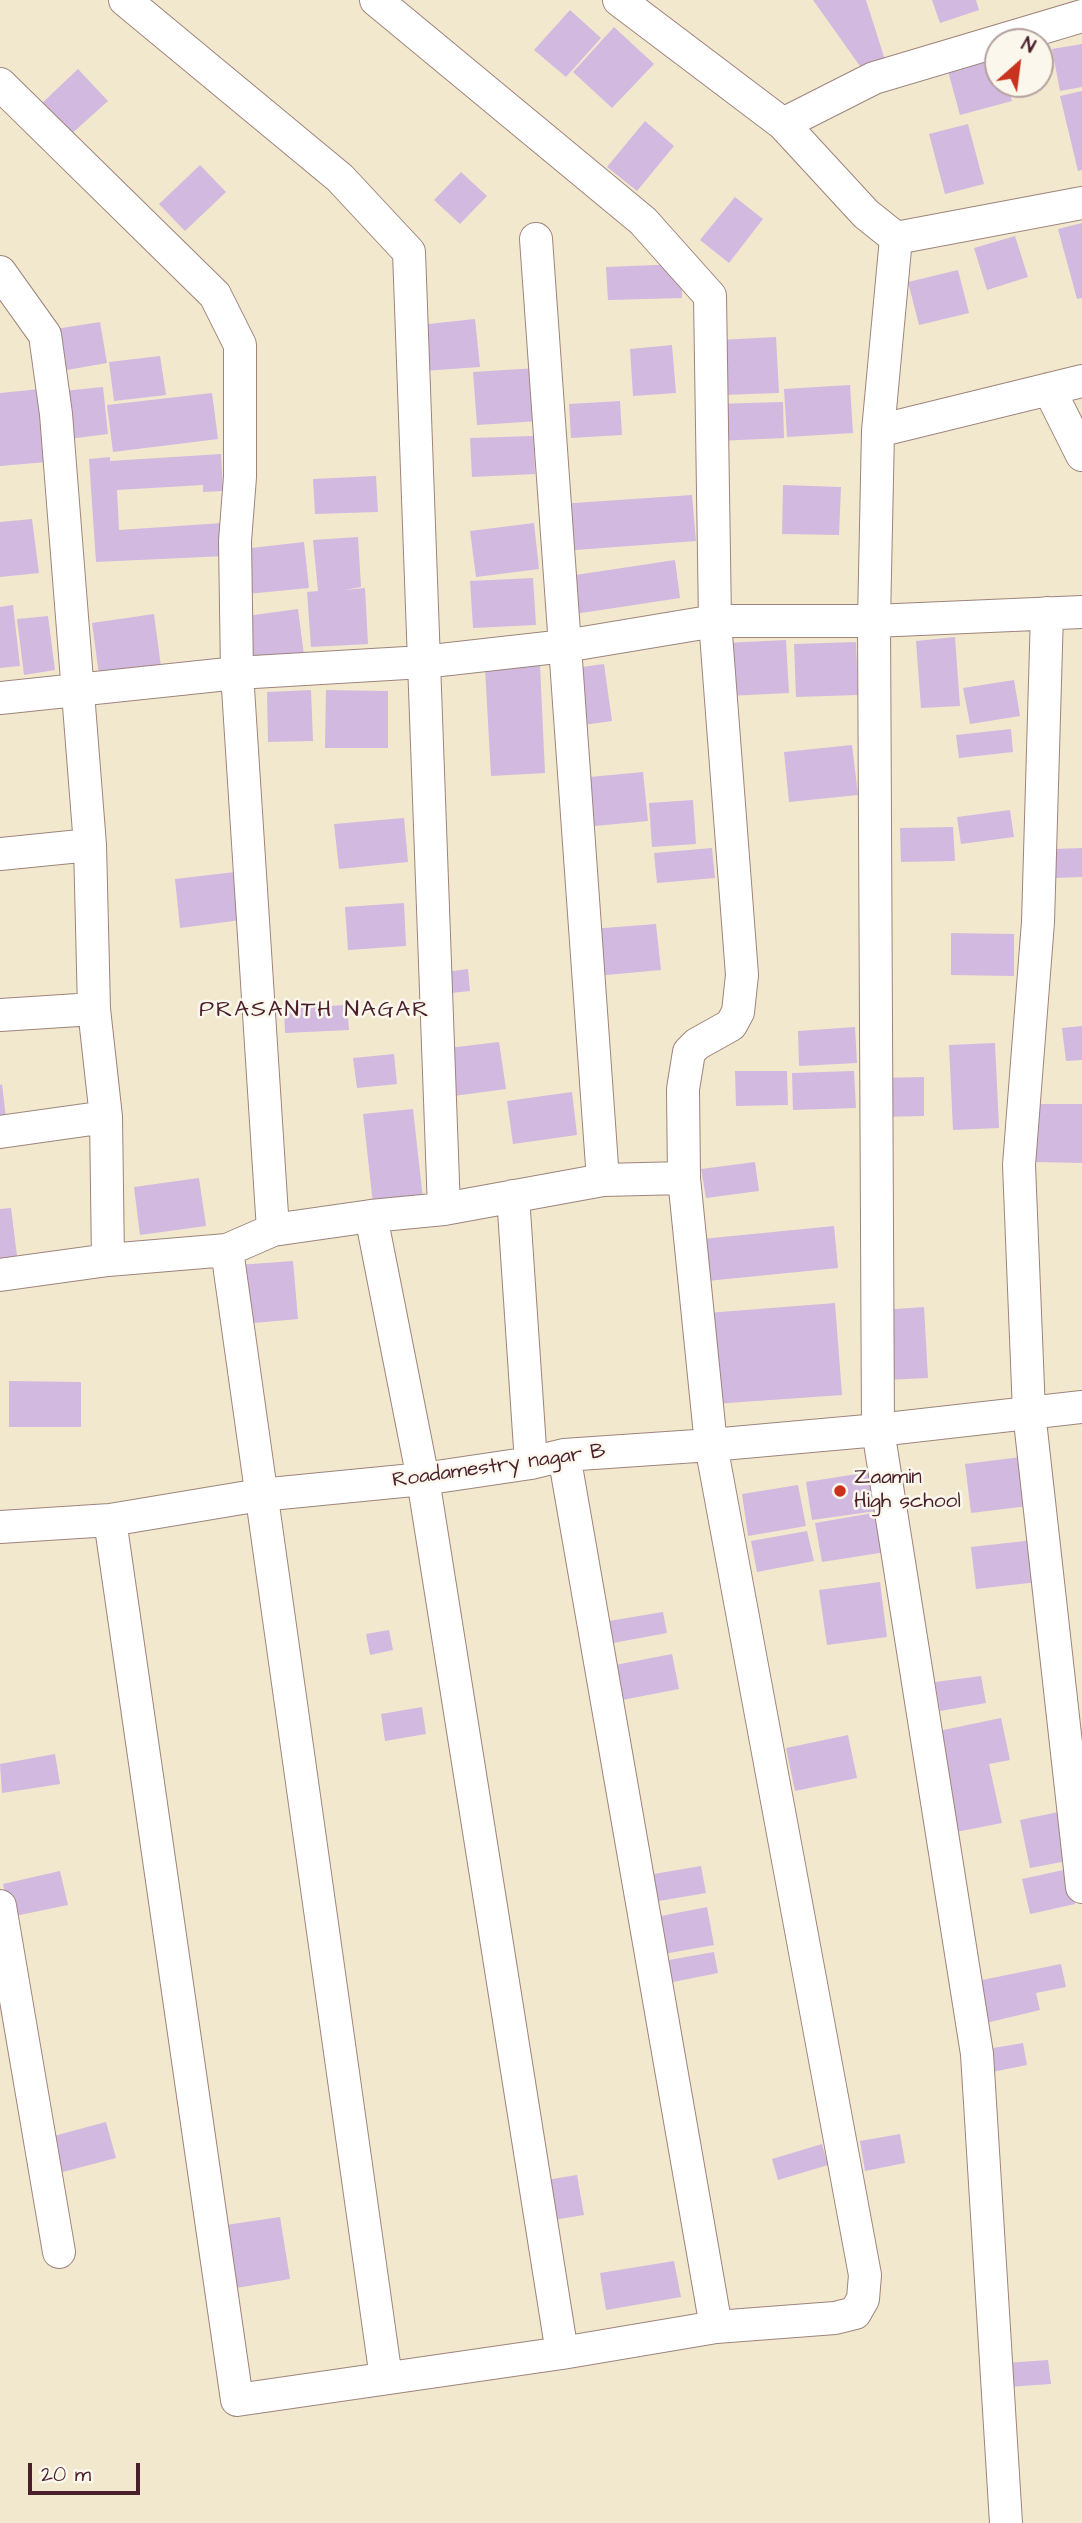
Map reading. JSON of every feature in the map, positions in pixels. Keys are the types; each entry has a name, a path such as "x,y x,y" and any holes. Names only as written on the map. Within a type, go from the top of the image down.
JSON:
{"street":[{"path":"125,0 340,178 408,252 444,1209"},
{"path":"110,1520 237,2400 562,2353 716,2327 835,2318 855,2313 863,2299 865,2275 711,1445 684,1178 683,1088 689,1052 697,1044 731,1025 738,1012 742,975 715,621 710,296 643,221 376,0"},
{"path":"619,0 783,124 866,214 896,238 1082,203"},
{"path":"783,124 874,78 1082,16"},
{"path":"0,84 215,295 240,345 240,477 235,541 237,673 273,1230"},
{"path":"896,238 878,431 874,621 878,1430 977,2054 1006,2523"},
{"path":"536,239 603,1181"},
{"path":"0,272 45,335 56,414 90,845 94,1009 106,1117 108,1260"},
{"path":"878,431 1082,381"},
{"path":"1049,389 1082,455"},
{"path":"0,698 237,673 423,662 565,646 715,621 874,621 1082,611"},
{"path":"1047,613 1038,922 1019,1165 1029,1412 1082,1887"},
{"path":"0,854 90,845"},
{"path":"0,1015 94,1009"},
{"path":"0,1132 106,1117"},
{"path":"0,1275 108,1260 227,1250 273,1230 444,1209 603,1181 684,1178"},
{"path":"513,1196 531,1463"},
{"path":"371,1216 423,1479 562,2353"},
{"path":"227,1250 386,2378"},
{"name":"Roadamestry nagar B","path":"0,1527 110,1520 260,1494 423,1479 531,1463 564,1455 878,1430 1082,1407"},
{"path":"564,1455 716,2327"},
{"path":"0,1906 59,2252"}],"building":[{"path":"813,0 866,0 885,60 862,69"},
{"path":"932,0 976,0 979,10 940,23"},
{"path":"570,10 601,38 566,77 534,50"},
{"path":"614,27 654,64 612,108 573,72"},
{"path":"1082,44 1082,87 1060,91 1054,49"},
{"path":"984,61 984,98 1011,98 1012,101 960,115 948,71"},
{"path":"78,69 108,101 68,137 39,106"},
{"path":"1082,91 1082,170 1078,171 1060,96"},
{"path":"645,121 674,146 637,191 607,167"},
{"path":"968,124 984,184 945,194 929,134"},
{"path":"200,165 226,192 185,231 159,204"},
{"path":"461,172 487,196 460,224 434,200"},
{"path":"735,197 763,219 729,263 700,240"},
{"path":"1082,223 1082,298 1077,299 1058,229"},
{"path":"1015,236 1028,277 987,290 974,248"},
{"path":"681,264 682,298 608,300 606,267"},
{"path":"958,270 969,313 919,325 908,282"},
{"path":"475,319 480,367 423,371 419,325"},
{"path":"100,322 107,363 55,372 49,330"},
{"path":"776,337 779,393 722,395 719,340"},
{"path":"672,345 676,393 633,396 630,349"},
{"path":"160,356 166,395 114,401 109,362"},
{"path":"537,368 540,421 477,425 473,372"},
{"path":"850,385 853,433 787,437 784,389"},
{"path":"103,387 108,434 69,439 63,391"},
{"path":"40,389 47,462 0,466 0,393"},
{"path":"212,393 218,439 113,452 107,405"},
{"path":"620,401 622,435 571,438 569,404"},
{"path":"783,402 784,438 717,441 715,404"},
{"path":"534,436 535,474 472,477 470,438"},
{"path":"221,454 223,491 203,492 203,485 117,490 119,530 222,523 225,556 96,562 89,459 110,457 110,461"},
{"path":"376,476 378,512 315,514 313,479"},
{"path":"783,485 841,487 839,535 782,534"},
{"path":"692,495 696,541 562,551 559,504"},
{"path":"32,519 39,573 0,577 0,522"},
{"path":"534,523 539,569 476,577 470,531"},
{"path":"358,537 361,587 344,590 365,588 368,644 311,647 307,592 318,591 313,540"},
{"path":"304,542 309,588 247,594 242,549"},
{"path":"675,560 680,598 568,615 562,577"},
{"path":"533,578 536,625 473,628 470,581"},
{"path":"13,605 20,666 0,668 0,607"},
{"path":"298,609 304,655 245,663 239,617"},
{"path":"154,614 161,667 99,675 92,623"},
{"path":"48,616 55,670 24,675 17,619"},
{"path":"955,637 960,706 921,708 916,641"},
{"path":"786,640 789,693 728,696 725,643"},
{"path":"856,642 858,695 796,697 794,644"},
{"path":"604,664 612,721 576,726 567,669"},
{"path":"540,665 545,773 491,776 485,668"},
{"path":"1014,680 1020,716 970,724 963,688"},
{"path":"311,690 313,741 268,742 267,692"},
{"path":"326,690 388,691 388,748 325,748"},
{"path":"1011,729 1013,752 959,758 956,735"},
{"path":"852,745 858,795 789,802 784,752"},
{"path":"643,772 648,821 584,827 579,778"},
{"path":"693,800 696,844 652,847 649,803"},
{"path":"1010,810 1014,837 961,844 957,817"},
{"path":"404,818 408,862 339,869 334,824"},
{"path":"953,827 955,861 901,862 900,828"},
{"path":"712,848 715,878 657,883 654,853"},
{"path":"1082,848 1082,877 1054,878 1053,849"},
{"path":"235,872 241,920 180,928 175,879"},
{"path":"404,903 406,946 348,950 345,907"},
{"path":"656,924 661,970 596,976 591,929"},
{"path":"951,933 1014,934 1014,976 951,975"},
{"path":"468,969 470,991 441,994 438,973"},
{"path":"347,1005 349,1030 285,1033 284,1008"},
{"path":"1082,1026 1082,1060 1066,1061 1062,1028"},
{"path":"855,1027 857,1063 799,1066 798,1031"},
{"path":"499,1042 506,1089 446,1097 440,1049"},
{"path":"995,1043 999,1128 953,1130 949,1045"},
{"path":"394,1054 397,1084 357,1088 353,1058"},
{"path":"735,1071 787,1071 788,1105 736,1106"},
{"path":"854,1071 856,1108 793,1110 792,1073"},
{"path":"924,1077 924,1116 880,1117 879,1078"},
{"path":"2,1084 6,1118 0,1119 0,1085"},
{"path":"572,1092 577,1135 513,1144 507,1101"},
{"path":"1036,1104 1082,1104 1082,1163 1036,1162"},
{"path":"413,1109 424,1208 374,1213 363,1114"},
{"path":"755,1162 759,1191 706,1198 701,1169"},
{"path":"199,1178 206,1226 140,1235 134,1187"},
{"path":"11,1208 18,1264 0,1266 0,1209"},
{"path":"834,1226 838,1268 707,1281 702,1239"},
{"path":"293,1261 298,1319 243,1324 238,1265"},
{"path":"835,1303 842,1395 714,1404 707,1313"},
{"path":"924,1307 928,1378 885,1380 882,1310"},
{"path":"9,1381 81,1382 81,1427 9,1427"},
{"path":"1021,1457 1028,1506 971,1513 965,1464"},
{"path":"870,1472 876,1511 812,1520 806,1482"},
{"path":"798,1485 806,1526 748,1536 742,1494"},
{"path":"879,1512 886,1552 822,1562 815,1523"},
{"path":"807,1531 814,1561 757,1572 751,1541"},
{"path":"1034,1540 1038,1582 976,1589 971,1547"},
{"path":"880,1582 887,1637 827,1645 819,1590"},
{"path":"663,1612 667,1633 613,1643 609,1621"},
{"path":"389,1630 393,1650 370,1655 366,1634"},
{"path":"672,1654 679,1689 622,1700 615,1665"},
{"path":"981,1676 986,1703 940,1711 935,1682"},
{"path":"422,1707 426,1734 385,1741 381,1714"},
{"path":"1001,1718 1010,1760 989,1764 1002,1823 951,1833 929,1733"},
{"path":"848,1735 857,1778 795,1791 786,1748"},
{"path":"55,1754 60,1784 2,1793 0,1764"},
{"path":"1058,1812 1067,1861 1030,1868 1020,1820"},
{"path":"701,1866 706,1893 647,1903 642,1876"},
{"path":"1068,1869 1075,1904 1030,1914 1022,1879"},
{"path":"60,1871 68,1905 10,1917 3,1884"},
{"path":"707,1907 714,1945 658,1955 651,1918"},
{"path":"714,1952 718,1973 668,1983 663,1961"},
{"path":"1061,1964 1066,1987 1036,1993 1040,2010 986,2023 977,1981"},
{"path":"1023,2043 1027,2065 992,2072 987,2049"},
{"path":"106,2122 116,2158 59,2173 50,2137"},
{"path":"900,2134 905,2163 865,2171 860,2141"},
{"path":"822,2144 828,2165 778,2180 772,2159"},
{"path":"577,2175 584,2215 547,2221 540,2181"},
{"path":"280,2217 290,2279 230,2289 219,2226"},
{"path":"674,2261 681,2297 606,2310 600,2273"},
{"path":"1048,2360 1051,2384 1007,2387 1005,2363"}],"place":[{"name":"Zaamin High school","path":"840,1491"}],"district":[{"name":"PRASANTH NAGAR","path":"315,1011"}]}
